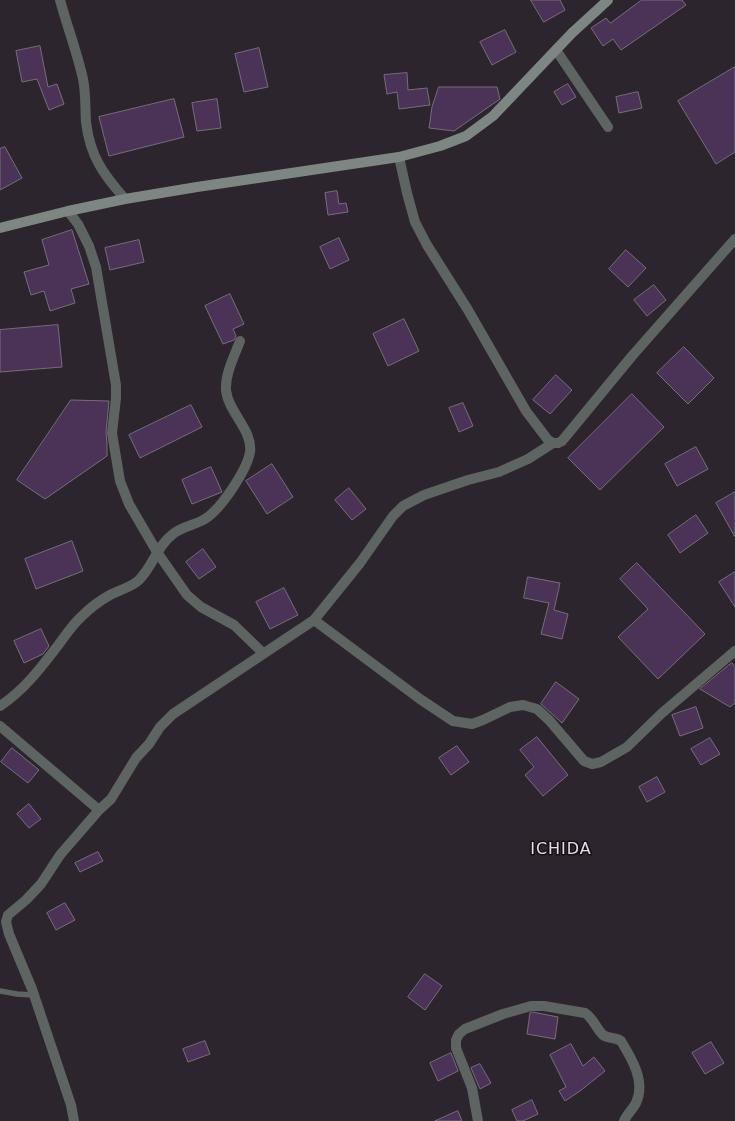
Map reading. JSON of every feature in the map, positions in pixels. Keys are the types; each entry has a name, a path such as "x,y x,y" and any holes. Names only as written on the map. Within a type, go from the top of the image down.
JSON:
{"main road":[{"path":"0,228 125,199 399,157 440,146 466,136 493,116 556,50 608,0"}],"street":[{"path":"60,0 84,80 86,122 91,147 98,165 108,180 125,199"},
{"path":"556,50 608,127"},
{"path":"399,157 415,222 427,245 468,310 526,411 548,440 553,443"},
{"path":"68,211 78,224 89,246 98,275 116,385 112,432 120,481 129,504 157,552 187,595 201,607 234,625 263,653"},
{"path":"74,1121 70,1104 33,995 8,934 6,922 8,915 26,900 41,884 60,855 99,810 111,799 136,758 149,744 160,727 173,714 314,620 360,563 393,516 403,506 424,495 468,480 499,472 528,459 553,443 558,443 566,436 632,356 735,239"},
{"path":"0,706 29,681 44,665 79,618 109,596 138,582 145,574 162,543 174,532 206,518 218,508 230,494 250,452 249,440 230,406 226,391 227,375 240,341"},
{"path":"314,620 420,699 453,721 472,724 510,707 523,705 537,709 549,720 584,761 592,764 601,762 626,747 662,713 735,651"},
{"path":"0,726 99,810"},
{"path":"478,1121 472,1088 456,1048 456,1040 459,1034 465,1029 504,1014 531,1006 544,1006 585,1013 604,1035 621,1041 637,1072 640,1085 636,1103 624,1121"}],"lane":[{"path":"0,991 33,995"}],"building":[{"path":"531,0 560,0 565,10 544,22"},
{"path":"642,0 682,0 686,5 621,50 613,39 603,46 591,28 606,18 610,23"},
{"path":"505,30 516,52 492,65 480,42"},
{"path":"40,46 48,87 57,84 64,104 49,110 37,79 22,82 16,51"},
{"path":"259,48 268,87 244,92 235,54"},
{"path":"735,67 735,152 716,164 678,101"},
{"path":"407,73 408,90 427,88 430,105 399,109 397,92 387,94 384,75"},
{"path":"568,84 576,97 562,105 554,92"},
{"path":"439,87 497,87 500,99 454,131 429,128 432,107"},
{"path":"638,92 642,108 619,113 616,97"},
{"path":"174,99 184,137 109,156 99,117"},
{"path":"217,99 221,128 197,131 192,103"},
{"path":"5,147 22,178 0,190 0,149"},
{"path":"337,191 339,204 346,203 348,212 328,215 325,193"},
{"path":"72,230 89,284 71,289 75,303 50,311 44,291 31,295 24,272 49,265 42,240"},
{"path":"339,238 349,260 330,269 320,247"},
{"path":"139,240 144,262 110,270 105,248"},
{"path":"626,250 646,268 628,287 609,269"},
{"path":"654,285 666,300 647,316 634,300"},
{"path":"230,294 244,324 233,329 236,336 234,340 223,344 205,306"},
{"path":"404,319 419,351 388,366 373,334"},
{"path":"58,325 62,367 0,372 0,330"},
{"path":"684,347 714,378 688,404 657,373"},
{"path":"556,375 572,390 550,414 533,400"},
{"path":"632,394 664,427 600,490 568,458"},
{"path":"71,400 109,401 106,432 107,456 45,499 17,480"},
{"path":"463,403 473,426 459,432 449,408"},
{"path":"191,405 202,427 140,458 129,435"},
{"path":"696,447 708,469 677,486 665,464"},
{"path":"272,464 293,497 267,514 246,481"},
{"path":"211,467 222,492 192,504 182,480"},
{"path":"349,488 366,509 352,520 335,500"},
{"path":"735,492 735,537 716,503"},
{"path":"696,515 708,533 680,553 668,535"},
{"path":"72,541 83,571 36,589 25,559"},
{"path":"203,549 216,567 199,579 186,562"},
{"path":"637,563 705,634 658,679 618,637 648,609 620,579"},
{"path":"735,572 735,607 719,582"},
{"path":"528,577 560,583 554,610 568,614 562,639 541,634 549,603 524,598"},
{"path":"284,588 298,615 270,629 256,602"},
{"path":"41,629 49,646 43,654 24,663 14,641"},
{"path":"732,663 735,667 735,703 730,707 700,689"},
{"path":"556,682 579,699 562,723 541,704"},
{"path":"696,707 703,728 680,736 672,715"},
{"path":"537,737 568,775 543,796 525,775 534,767 520,750"},
{"path":"710,738 720,754 701,765 691,749"},
{"path":"457,746 469,762 451,775 439,758"},
{"path":"12,748 39,770 28,783 1,762"},
{"path":"657,777 665,792 647,802 639,787"},
{"path":"29,804 41,819 29,828 17,814"},
{"path":"98,852 103,861 80,872 75,863"},
{"path":"65,903 75,920 56,930 47,913"},
{"path":"425,974 442,986 425,1010 408,997"},
{"path":"532,1012 558,1017 555,1039 527,1034 530,1013"},
{"path":"205,1041 210,1054 188,1062 183,1049"},
{"path":"711,1042 724,1063 705,1074 692,1053"},
{"path":"571,1044 583,1066 594,1057 605,1071 565,1101 559,1091 566,1087 550,1055"},
{"path":"451,1053 458,1071 438,1081 430,1063"},
{"path":"480,1064 491,1083 480,1089 471,1068"},
{"path":"532,1100 538,1114 523,1121 517,1121 512,1110"},
{"path":"458,1111 462,1121 435,1121"}],"district":[{"name":"ICHIDA","path":"561,850"}]}
